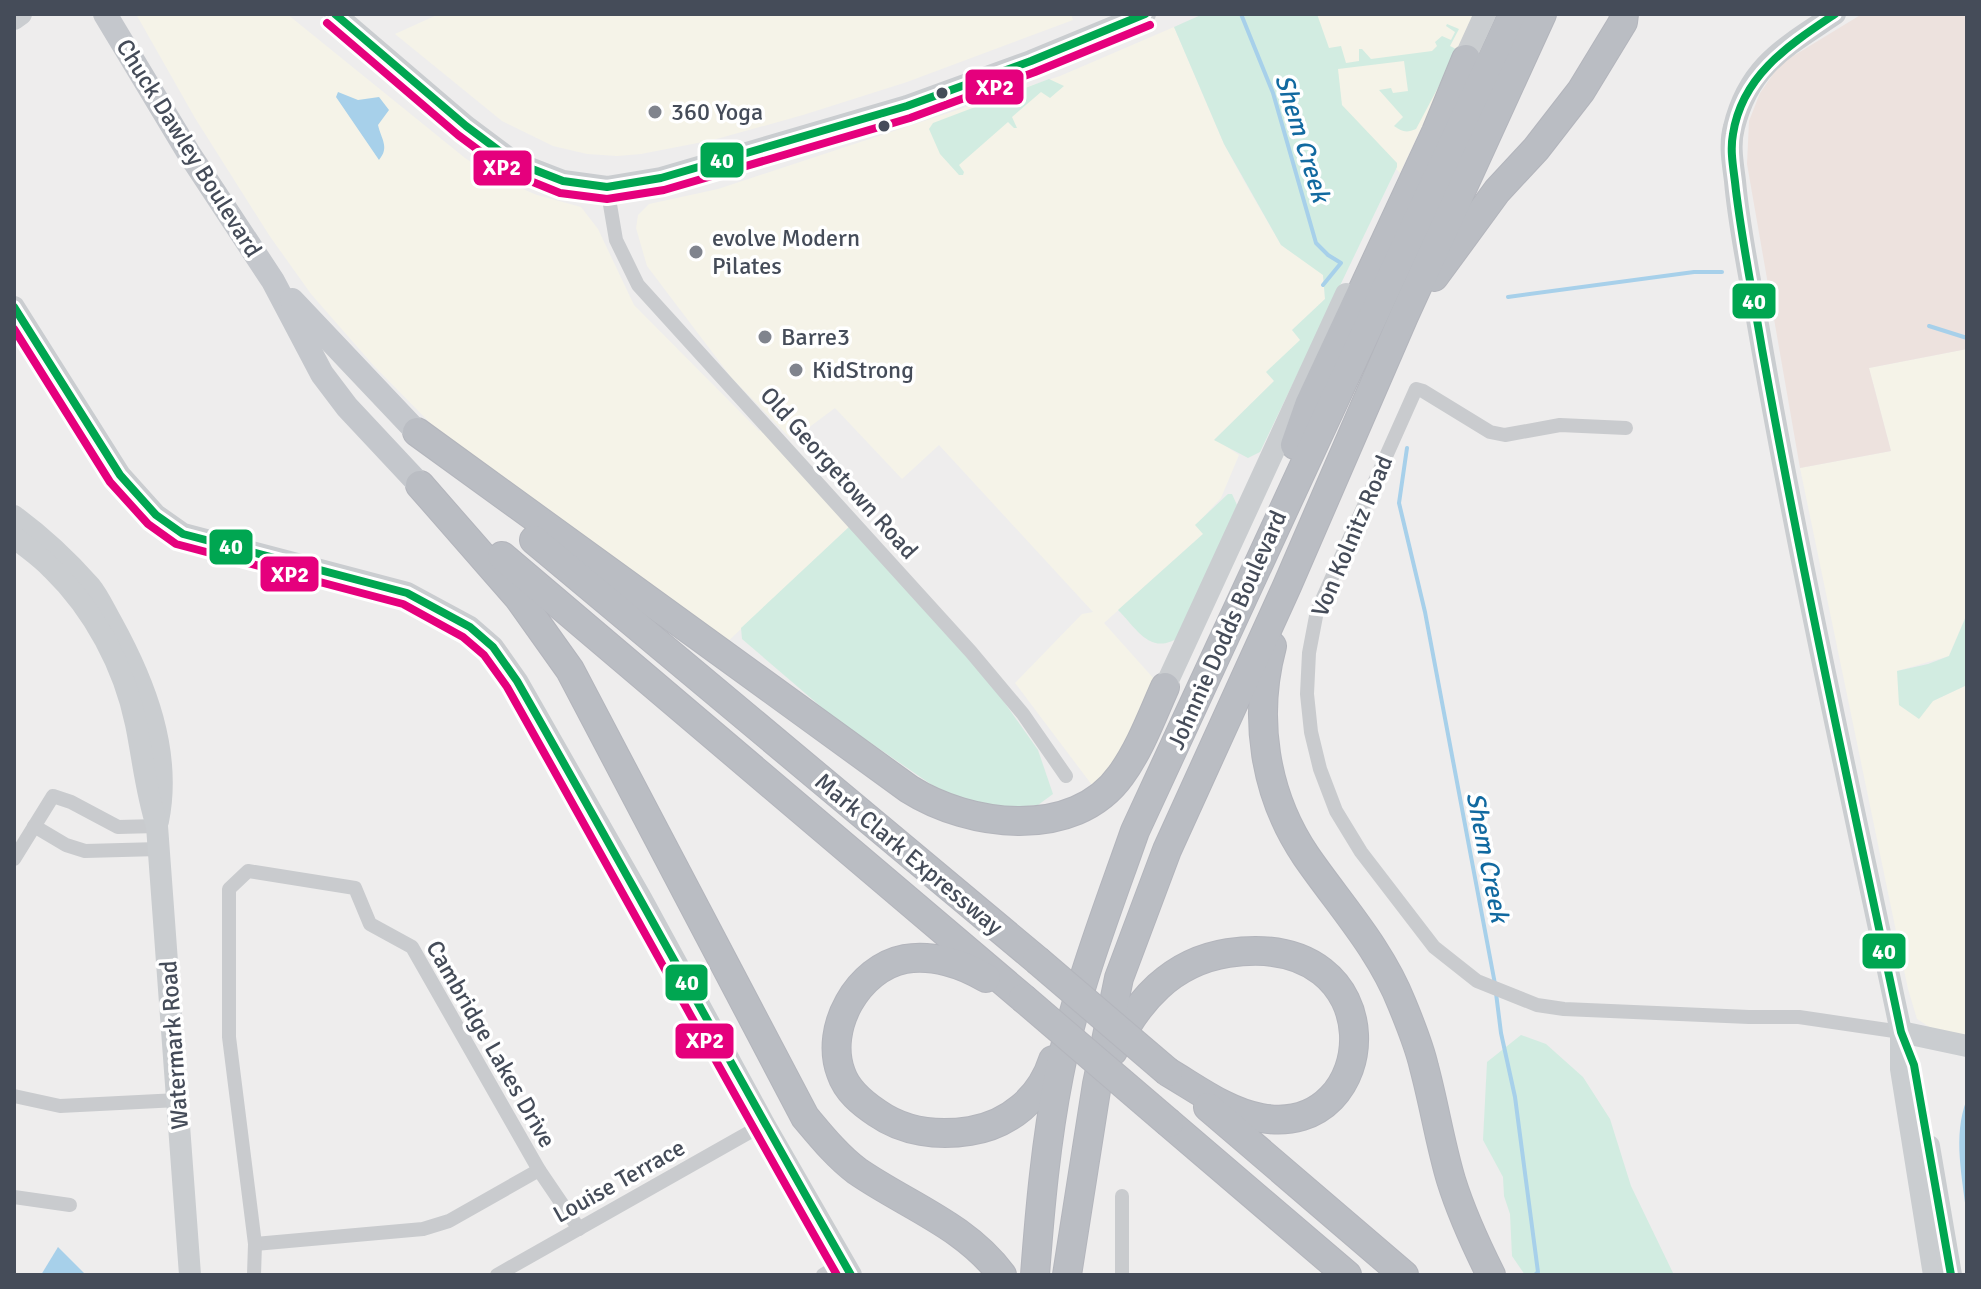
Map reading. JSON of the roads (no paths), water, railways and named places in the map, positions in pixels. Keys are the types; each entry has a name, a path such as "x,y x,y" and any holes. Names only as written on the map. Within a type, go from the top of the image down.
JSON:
{"highway":[{"name":"Johnnie Dodds Boulevard","path":"1035,1275 1042,1185 1059,1074 1090,962 1135,831 1513,14"},
{"name":"Johnnie Dodds Boulevard","path":"1067,1275 1097,1084 1119,978 1167,850 1542,14"},
{"path":"1404,316 1497,191 1536,149 1581,91 1623,22 1624,14"},
{"path":"1253,571 1309,405 1436,132 1466,59"},
{"path":"417,432 909,789 951,811 977,818 1014,822 1051,817 1087,807 1120,777 1165,687"},
{"name":"Mark Clark Expressway","path":"417,432 489,502 1037,960 1404,1275"},
{"path":"420,485 518,597 570,670 805,1117 838,1155 855,1169 962,1234 1002,1275"},
{"name":"Mark Clark Expressway","path":"420,485 1347,1275"},
{"path":"1287,586 1267,665 1262,710 1271,783 1283,816 1306,855 1346,908 1400,999 1423,1063 1451,1181 1491,1275"},
{"path":"1023,998 980,974 951,963 919,957 892,964 873,974 859,987 847,1007 839,1029 837,1047 841,1075 854,1095 882,1117 920,1131 949,1133 977,1130 1001,1122 1022,1108 1036,1094 1052,1065 1095,907 1135,831"},
{"path":"1097,1084 1123,1029 1137,1008 1170,975 1191,963 1241,951 1288,955 1322,972 1347,1000 1355,1031 1351,1061 1345,1077 1328,1102 1298,1118 1261,1118 1246,1114 1218,1102 1168,1072"}],"main road":[{"name":"Chuck Dawley Boulevard","path":"105,14 188,152 273,281 322,374 347,407 420,485"},
{"name":"Chuck Dawley Boulevard","path":"273,281 417,432"}],"street":[{"path":"14,19 21,14"},
{"path":"335,14 466,126 514,162 563,181 607,187 661,178 907,106 1031,61 1145,14"},
{"name":"Johnnie Dodds Boulevard","path":"1165,687 1304,381 1424,128 1466,59 1485,14"},
{"path":"1835,14 1776,56 1751,81 1733,130 1732,153 1737,207 1792,508 1901,1032 1914,1065 1951,1275"},
{"name":"Old Georgetown Road","path":"607,187 616,240 638,285 971,652 1023,714 1066,776"},
{"path":"14,307 120,475 156,515 183,534 407,593 470,627 493,647 517,681 642,900 764,1124 848,1268 823,1275"},
{"name":"Von Kolnitz Road","path":"1626,428 1560,425 1505,435 1490,432 1416,389 1317,611 1309,653 1307,694 1311,732 1320,769 1336,811 1361,852 1434,947 1477,981 1537,1005 1595,1011 1799,1017 1901,1032 1967,1046"},
{"name":"Watermark Road","path":"14,516 93,588 130,656 156,724 163,796 157,826"},
{"name":"Watermark Road","path":"14,537 53,569 97,623 126,684 136,724 147,795 157,826 192,1271"},
{"path":"14,859 53,796 118,827 157,826"},
{"path":"34,826 66,845 85,851 159,849"},
{"name":"Cambridge Lakes Drive","path":"254,1275 255,1244 229,1037 229,889 248,871 355,888 370,924 412,947 539,1170 579,1229"},
{"path":"1901,1032 1901,1069 1934,1275"},
{"path":"14,1096 60,1106 178,1100"},
{"name":"Louise Terrace","path":"497,1275 764,1124"},
{"path":"255,1244 423,1229 449,1221 539,1170"},
{"path":"1122,1196 1122,1275"},
{"path":"14,1197 70,1205"}],"water":[{"path":"338,92 358,100 379,97 389,110 378,125 384,147 379,160 336,97"},
{"path":"1967,1099 1967,1218 1959,1143"},
{"path":"58,1247 86,1275 41,1275"}],"waterway":[{"name":"Shem Creek","path":"1241,14 1273,93 1316,243 1341,263 1323,285"},
{"path":"1508,297 1694,272 1722,272"},
{"path":"1929,326 1967,338"},
{"name":"Shem Creek","path":"1407,448 1399,503 1425,612 1495,984"},
{"name":"Shem Creek","path":"1496,993 1515,1097 1538,1272 1535,1275"}],"place":[{"name":"360 Yoga","path":"655,112"},
{"name":"evolve Modern Pilates","path":"696,252"},
{"name":"Barre3","path":"765,337"},
{"name":"KidStrong","path":"796,370"}]}
